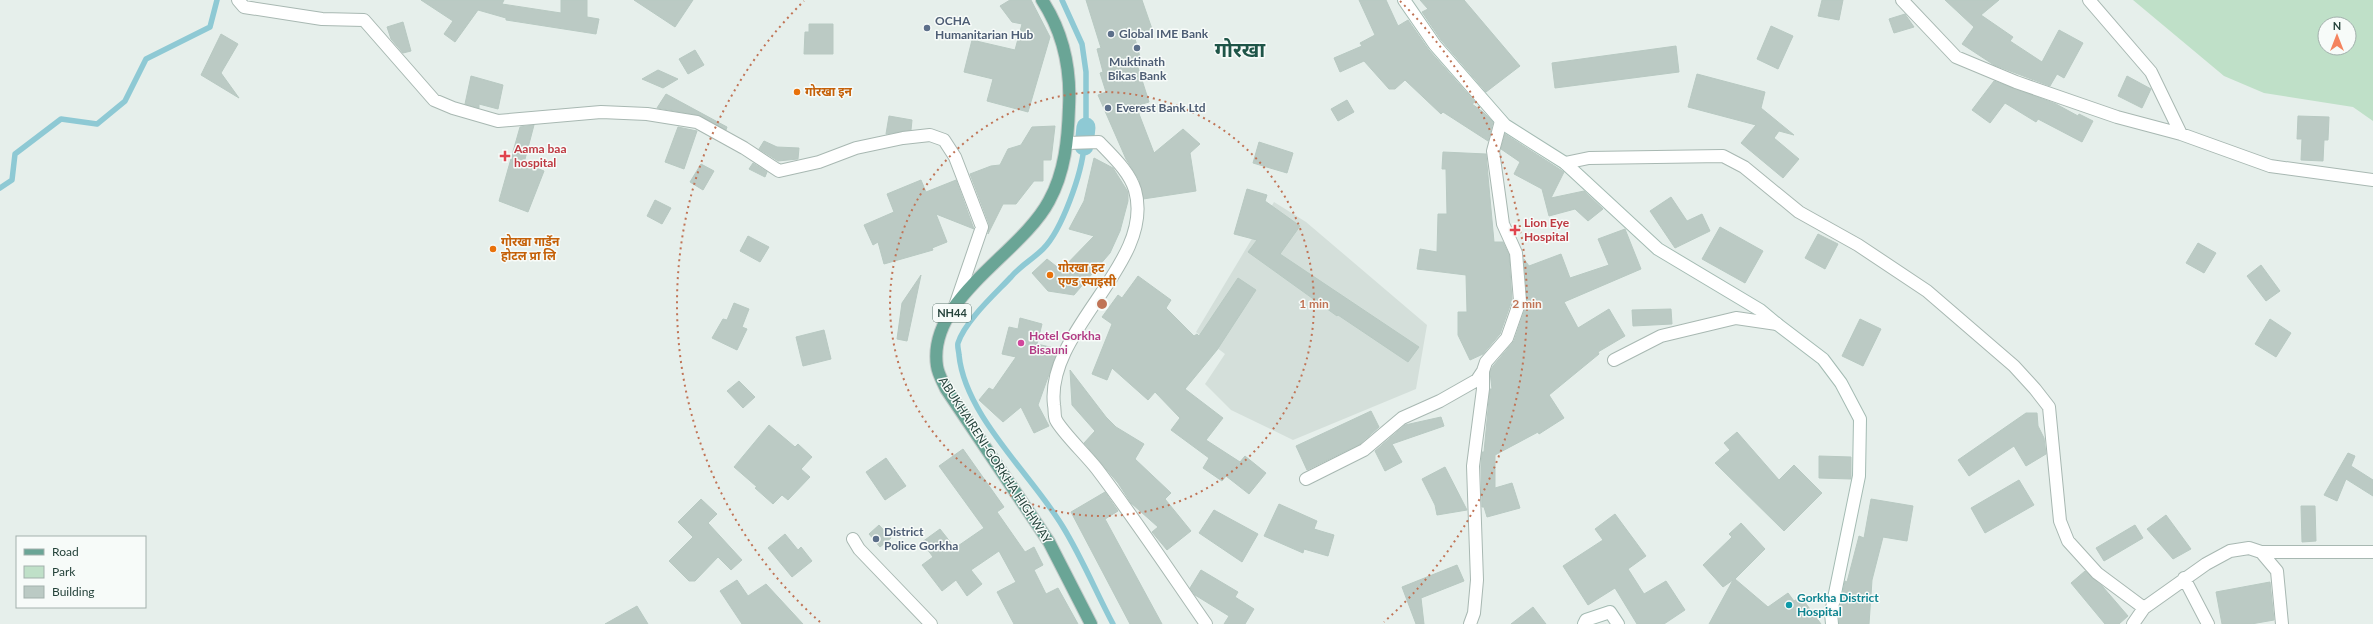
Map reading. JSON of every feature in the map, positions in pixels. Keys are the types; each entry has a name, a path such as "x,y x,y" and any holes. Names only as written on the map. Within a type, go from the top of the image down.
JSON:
{"main road":[{"name":"ABUKHAIRENI-GORKHA HIGHWAY","path":"1042,0 1050,12 1065,49 1070,96 1068,143 1060,176 1049,201 1030,229 972,286 954,309 942,328 936,346 937,368 946,388 1049,542 1091,624"}],"street":[{"path":"238,0 244,7 322,19 364,20 434,100 498,121 601,112 647,114 697,122 744,148 779,172 819,162 856,148 903,138 930,135 944,140 955,157 982,227 954,309"},
{"path":"1404,0 1435,45 1502,122 1565,163 1658,249 1760,310 1823,359 1841,383 1860,419 1859,476 1831,613 1832,624"},
{"path":"1902,0 1956,57 2016,82 2095,109 2181,134 2270,166 2373,180"},
{"path":"2089,0 2151,72 2181,134"},
{"path":"1470,624 1474,613 1477,580 1472,466 1484,388 1484,371 1486,362 1507,338 1520,301 1516,253 1503,224 1493,151 1502,122"},
{"path":"1068,143 1100,142 1123,168 1135,191 1137,222 1122,262 1090,308 1061,362 1053,394 1056,419 1096,467 1206,624"},
{"path":"1565,163 1589,158 1723,156 1744,167 1799,212 1858,245 1927,291 2014,366 2035,388 2049,407 2060,521 2068,541 2098,573 2144,608"},
{"path":"1614,360 1661,336 1736,318 1777,324"},
{"path":"1306,479 1364,450 1402,418 1440,401 1478,380 1484,371"},
{"path":"853,539 859,549 931,624"},
{"path":"2133,624 2144,608 2184,578 2230,552 2249,548 2261,552 2373,552"},
{"path":"2261,552 2276,572 2282,624"},
{"path":"2184,578 2208,624"},
{"path":"1584,624 1586,620 1610,612 1618,624"}],"shaded area":[{"path":"1274,202 1306,222 1427,325 1416,389 1293,440 1231,410 1205,384 1225,354 1196,332"}],"green space":[{"path":"2133,0 2373,0 2373,121 2353,107 2264,93 2224,76"}],"building":[{"path":"421,0 504,0 502,4 561,13 561,0 587,0 587,17 599,19 596,34 506,20 506,18 478,10 455,42 444,34 453,21"},
{"path":"634,0 693,0 675,27"},
{"path":"1010,0 1031,0 1050,37 1028,112 987,101 993,79 964,72 972,40 1015,50 1022,24 1012,22 1000,6"},
{"path":"1086,0 1142,0 1152,29 1134,35 1140,57 1135,58 1149,102 1136,106 1154,153 1183,129 1200,144 1190,153 1196,191 1143,199 1139,180 1126,159 1098,95 1106,92 1100,73 1103,72 1097,49 1101,48"},
{"path":"1359,0 1386,0 1398,26 1408,20 1429,50 1475,102 1472,104 1493,122 1488,141 1443,112 1441,114 1405,80 1395,89 1389,89 1364,61 1340,72 1334,58 1362,46 1360,43 1375,35"},
{"path":"1420,0 1464,0 1520,66 1486,92 1441,40 1422,12 1428,9"},
{"path":"1822,0 1843,0 1839,20 1818,16"},
{"path":"1945,0 1999,0 1981,15 2013,37 2010,41 2042,62 2059,30 2083,43 2064,78 2057,74 2050,86 1994,65 1962,44 1974,27"},
{"path":"1905,14 1914,27 1894,33 1889,19"},
{"path":"403,22 411,51 403,53 391,39 387,27"},
{"path":"809,24 833,24 833,54 804,54 805,32 809,32"},
{"path":"1771,26 1793,36 1778,69 1757,59"},
{"path":"221,34 238,44 221,73 239,98 201,75"},
{"path":"1676,46 1679,72 1555,88 1552,63"},
{"path":"695,50 704,65 688,74 679,59"},
{"path":"658,70 678,79 663,88 642,79"},
{"path":"1697,74 1765,92 1761,108 1794,135 1779,131 1774,138 1799,159 1783,178 1741,143 1756,125 1688,107"},
{"path":"471,76 503,85 498,109 479,104 479,108 465,104"},
{"path":"2127,76 2151,89 2142,108 2118,96"},
{"path":"1994,81 2056,104 2078,116 2079,114 2093,121 2082,142 2038,119 2036,122 2005,103 1990,123 1972,110"},
{"path":"666,94 727,127 726,130 698,115 657,108"},
{"path":"1347,100 1354,112 1338,121 1331,109"},
{"path":"889,116 912,120 911,130 886,134"},
{"path":"2298,116 2329,117 2328,140 2324,140 2323,161 2301,160 2302,139 2297,139"},
{"path":"534,125 524,163 544,171 528,212 499,201 520,127"},
{"path":"1055,126 1051,160 1043,160 1043,181 1034,181 1016,204 1003,204 988,234 989,224 970,174 991,166 1000,165 1008,149 1021,145 1032,127"},
{"path":"678,127 697,131 684,169 665,162"},
{"path":"1505,134 1564,172 1551,198 1584,191 1603,209 1588,221 1575,209 1549,216 1542,189 1514,174 1520,162 1501,149"},
{"path":"764,141 777,147 799,148 798,159 778,161 759,149"},
{"path":"1259,142 1293,153 1287,173 1253,163"},
{"path":"1443,152 1486,154 1494,242 1503,242 1509,255 1512,300 1500,334 1483,354 1470,360 1458,335 1458,312 1467,312 1466,275 1417,269 1420,249 1437,252 1438,214 1447,214 1446,169 1442,169"},
{"path":"1094,158 1113,168 1128,192 1128,201 1120,231 1110,253 1074,295 1048,291 1032,273 1047,259 1061,270 1094,236 1069,229 1084,201"},
{"path":"753,163 767,172 765,177 749,169"},
{"path":"701,164 714,171 703,190 690,182"},
{"path":"921,180 926,192 956,180 974,229 936,214 947,242 932,248 933,250 884,264 878,242 873,245 864,225 894,212 887,194"},
{"path":"1247,189 1267,195 1265,201 1300,226 1280,254 1419,347 1408,362 1338,315 1337,316 1248,252 1257,240 1234,234"},
{"path":"1671,197 1687,221 1702,214 1710,231 1675,248 1650,211"},
{"path":"655,200 671,208 662,224 647,216"},
{"path":"1720,227 1763,251 1745,283 1702,259"},
{"path":"1625,229 1641,269 1564,302 1578,328 1609,309 1625,336 1598,352 1599,354 1549,395 1564,418 1539,434 1538,432 1495,455 1495,488 1512,483 1520,508 1487,517 1484,507 1482,507 1481,466 1482,452 1484,452 1490,389 1492,389 1490,372 1493,366 1514,341 1527,303 1524,259 1529,266 1561,254 1570,278 1609,265 1598,239"},
{"path":"1818,234 1838,244 1825,269 1805,258"},
{"path":"748,236 769,247 760,262 740,251"},
{"path":"2198,243 2216,253 2204,273 2186,263"},
{"path":"2261,265 2280,291 2266,301 2247,276"},
{"path":"921,275 907,341 897,339 902,303"},
{"path":"1138,276 1171,300 1166,308 1194,336 1197,334 1199,336 1238,278 1256,290 1217,350 1185,389 1223,418 1206,440 1240,462 1245,456 1266,473 1249,494 1226,476 1222,481 1203,468 1209,458 1171,430 1180,418 1155,392 1148,400 1112,368 1107,380 1092,374 1112,324 1102,317 1118,295 1122,298"},
{"path":"734,303 749,309 742,327 747,329 737,350 712,338 723,319 727,320"},
{"path":"1671,309 1672,324 1633,326 1632,310"},
{"path":"1020,318 1042,324 1037,344 1054,348 1057,352 1038,405 1049,426 1034,433 1021,407 1003,422 979,400 989,388 993,390 1016,357 1002,354 1009,327 1018,329"},
{"path":"1860,319 1881,329 1863,366 1842,356"},
{"path":"2270,319 2291,333 2276,357 2255,344"},
{"path":"824,330 831,359 803,366 796,337"},
{"path":"1070,370 1106,417 1116,427 1144,444 1135,459 1171,493 1165,499 1191,531 1167,550 1152,532 1158,527 1131,503 1118,483 1084,443 1095,431 1072,405"},
{"path":"739,381 755,397 743,408 727,391"},
{"path":"1371,411 1379,427 1360,444 1307,470 1296,446"},
{"path":"2026,413 2037,413 2038,426 2044,438 2046,454 2026,466 2014,446 1969,476 1958,460"},
{"path":"1441,417 1444,426 1392,444 1402,462 1385,471 1375,451 1405,425"},
{"path":"769,425 795,447 798,444 812,457 801,469 810,477 788,500 782,495 773,504 755,488 757,487 734,467"},
{"path":"1737,432 1779,480 1794,465 1822,493 1784,531 1715,463 1730,450 1724,443"},
{"path":"963,449 1004,507 997,512 1025,552 1034,547 1043,565 1034,570 1046,594 1058,588 1078,624 1014,624 997,592 1016,582 999,551 971,570 982,584 967,596 956,580 942,591 922,565 933,557 922,542 940,529 955,548 984,528 939,466"},
{"path":"2348,453 2355,456 2351,466 2373,480 2373,496 2346,479 2337,501 2324,495"},
{"path":"1819,456 1851,457 1851,479 1819,478"},
{"path":"886,458 906,486 885,500 866,472"},
{"path":"1445,467 1467,510 1437,515 1435,505 1422,479"},
{"path":"2019,480 2034,505 1985,533 1971,508"},
{"path":"1105,492 1118,511 1105,519 1162,624 1130,624 1071,512"},
{"path":"701,499 717,514 708,523 742,560 731,570 718,557 695,581 689,581 669,561 693,537 678,522"},
{"path":"1871,499 1913,506 1907,541 1883,537 1872,580 1869,624 1839,624 1839,613 1845,581 1847,582 1859,536 1864,538"},
{"path":"1279,504 1317,521 1314,529 1334,535 1328,556 1304,549 1303,553 1264,536"},
{"path":"2301,506 2315,506 2316,541 2302,542"},
{"path":"1214,510 1258,534 1242,562 1199,533"},
{"path":"1615,514 1646,556 1628,569 1644,594 1666,581 1685,610 1664,624 1637,624 1615,588 1588,605 1563,566 1603,540 1595,529"},
{"path":"2166,515 2191,549 2173,559 2147,529"},
{"path":"1741,523 1765,549 1735,579 1768,607 1788,593 1794,601 1801,597 1821,624 1709,624 1733,580 1723,587 1703,565 1732,537 1729,534"},
{"path":"879,525 891,538 880,547 869,534"},
{"path":"2135,525 2143,538 2104,561 2096,548"},
{"path":"785,534 798,550 801,547 812,561 792,577 768,548"},
{"path":"1457,565 1464,581 1421,598 1424,624 1416,624 1402,587"},
{"path":"1201,570 1238,592 1235,597 1254,609 1245,624 1224,624 1229,616 1195,595 1190,588"},
{"path":"2085,571 2103,587 2128,616 2119,624 2105,624 2071,583"},
{"path":"737,580 748,596 766,584 803,624 742,624 720,591"},
{"path":"2270,582 2274,620 2251,624 2222,624 2216,592"},
{"path":"637,606 648,624 605,624"},
{"path":"1533,607 1546,624 1511,624"}],"waterway":[{"path":"0,188 12,180 15,154 61,119 97,124 125,101 146,59 210,27 217,0"},
{"path":"1062,0 1082,44 1086,72 1086,127"},
{"path":"1084,146 1086,127"},
{"path":"1084,146 1075,185 1057,229 1043,249 1022,266 981,308 967,326 958,343 958,346 964,378 973,400 986,423 1050,507 1063,527 1113,624"}],"place":[{"name":"OCHA Humanitarian Hub","path":"927,28"},
{"name":"Global IME Bank","path":"1111,34"},
{"name":"Muktinath Bikas Bank","path":"1137,48"},
{"name":"गोरखा इन","path":"797,92"},
{"name":"Everest Bank Ltd","path":"1108,108"},
{"name":"Aama baa hospital","path":"505,156"},
{"name":"Lion Eye Hospital","path":"1515,230"},
{"name":"गोरखा गार्डेन होटल प्रा लि","path":"493,249"},
{"name":"गोरखा हट एण्ड स्पाइसी","path":"1050,275"},
{"name":"Hotel Gorkha Bisauni","path":"1021,343"},
{"name":"District Police Gorkha","path":"876,539"},
{"name":"Gorkha District Hospital","path":"1789,605"}],"district":[{"name":"गोरखा","path":"1240,50"}]}
